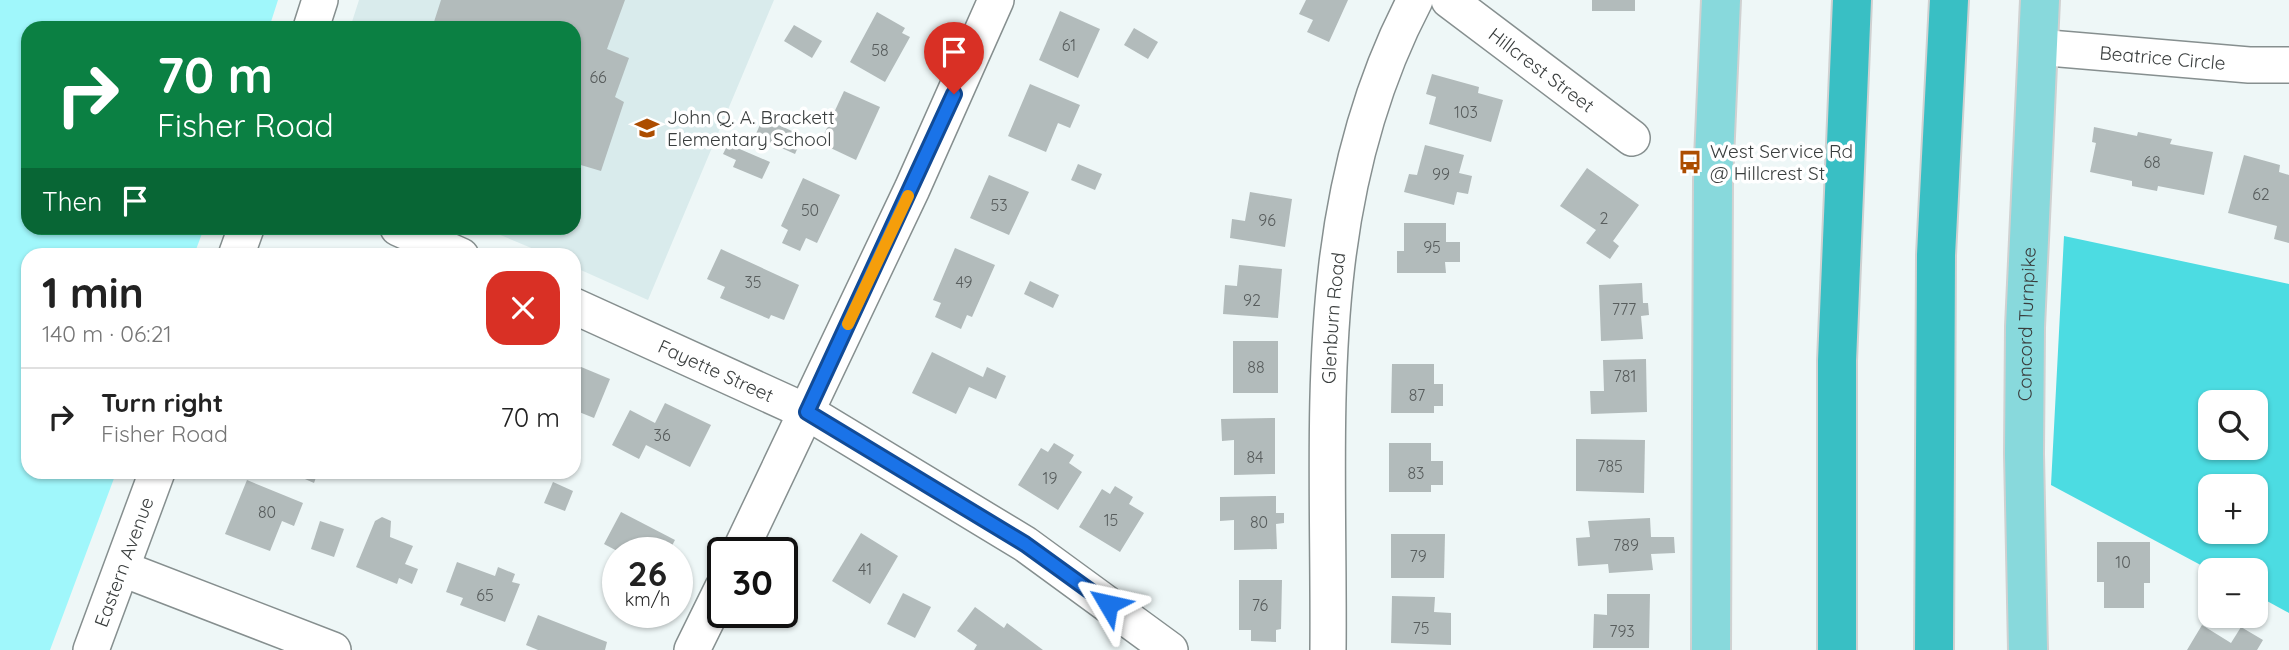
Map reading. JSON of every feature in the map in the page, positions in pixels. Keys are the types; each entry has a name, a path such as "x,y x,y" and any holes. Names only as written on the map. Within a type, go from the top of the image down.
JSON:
{"highway":[{"path":"1837,650 1837,334 1852,0"},
{"path":"1934,650 1936,255 1949,0"}],"main road":[{"path":"1711,650 1713,181 1721,0"},
{"name":"Concord Turnpike","path":"2028,650 2024,377 2040,0"}],"street":[{"path":"313,21 320,0"},
{"path":"747,537 996,0"},
{"name":"Glenburn Road","path":"1328,650 1330,362 1337,244 1350,174 1367,116 1415,0"},
{"name":"Hillcrest Street","path":"1449,0 1632,138"},
{"name":"Beatrice Circle","path":"2037,47 2249,65 2289,65"},
{"path":"414,235 443,248"},
{"name":"Fayette Street","path":"581,309 807,412 1025,544 1170,650"},
{"name":"Eastern Avenue","path":"91,650 155,479"},
{"path":"123,569 333,650"},
{"path":"692,650 707,620"}],"shaded area":[{"path":"0,0 278,0 271,21 21,21 21,235 201,235 197,248 21,248 21,479 114,479 50,650 0,650"},
{"name":"John Q. A. Brackett Elementary School","path":"359,0 774,0 648,300 581,270 581,248 531,248 501,235 581,235 581,21 352,21"},
{"path":"2064,236 2289,284 2289,613 2268,602 2268,558 2198,558 2198,564 2051,485"}],"building":[{"path":"441,0 625,0 607,49 629,58 615,97 624,102 601,171 581,165 581,21 434,21"},
{"path":"1306,0 1348,0 1329,42 1307,32 1313,20 1299,14"},
{"path":"1592,0 1635,0 1635,11 1592,11"},
{"path":"1060,11 1100,29 1078,78 1039,60"},
{"path":"877,12 905,28 902,33 910,37 885,82 850,62"},
{"path":"794,25 822,41 812,58 784,41"},
{"path":"1134,28 1158,42 1148,59 1124,45"},
{"path":"1432,74 1479,87 1478,93 1503,100 1491,142 1429,124 1436,97 1426,94"},
{"path":"1030,84 1080,105 1070,128 1058,123 1046,152 1008,136"},
{"path":"844,91 880,107 856,160 820,143"},
{"path":"763,118 803,136 795,154 755,136"},
{"path":"2094,127 2137,136 2138,132 2172,139 2170,144 2213,152 2204,195 2158,186 2157,191 2132,186 2132,181 2090,172 2096,143 2092,142"},
{"path":"728,144 770,162 762,179 733,167 736,160 723,154"},
{"path":"1425,145 1464,155 1459,173 1472,176 1468,194 1457,192 1454,205 1404,192 1409,174 1417,175"},
{"path":"2244,155 2280,165 2279,172 2289,175 2289,243 2274,239 2277,226 2228,213"},
{"path":"1078,164 1102,174 1095,190 1071,180"},
{"path":"1587,168 1639,205 1613,241 1619,246 1610,259 1586,243 1596,230 1560,206"},
{"path":"989,175 1029,192 1009,235 970,218"},
{"path":"803,178 840,195 817,243 806,238 800,251 782,243 788,230 781,226"},
{"path":"1250,192 1292,199 1285,247 1230,238 1232,219 1245,221"},
{"path":"1404,223 1446,223 1446,242 1460,242 1460,262 1445,262 1446,273 1397,273 1397,251 1404,251"},
{"path":"955,248 995,265 972,317 967,315 961,329 935,317 941,303 933,300"},
{"path":"721,249 799,285 784,320 771,315 769,319 720,298 725,287 707,279"},
{"path":"1239,265 1282,269 1278,318 1223,314 1225,285 1237,286"},
{"path":"1030,281 1059,295 1053,308 1024,294"},
{"path":"1642,283 1643,303 1648,303 1649,315 1641,316 1643,339 1601,341 1599,285"},
{"path":"1233,341 1278,341 1278,393 1233,393"},
{"path":"932,352 983,377 987,367 1006,376 996,399 969,387 956,414 912,393"},
{"path":"1646,359 1647,412 1591,414 1590,391 1604,391 1603,360"},
{"path":"1392,364 1434,364 1434,384 1443,384 1443,406 1434,406 1434,413 1391,413"},
{"path":"581,367 610,379 594,418 581,413"},
{"path":"665,403 711,425 690,467 646,445 639,459 612,445 630,410 655,423"},
{"path":"1275,418 1275,474 1234,475 1234,440 1222,441 1221,419"},
{"path":"1576,439 1645,440 1644,493 1576,491"},
{"path":"1054,443 1074,455 1069,463 1082,472 1058,510 1018,485 1041,448 1048,452"},
{"path":"1389,443 1431,443 1431,461 1443,461 1443,485 1431,485 1431,492 1389,492"},
{"path":"247,480 303,503 294,526 282,521 270,551 225,534"},
{"path":"553,482 573,491 565,511 544,503"},
{"path":"1115,486 1133,497 1129,504 1144,513 1120,552 1079,527 1102,489 1110,494"},
{"path":"1276,496 1276,513 1284,513 1284,523 1276,524 1277,549 1234,550 1234,520 1220,521 1220,497"},
{"path":"621,512 669,537 608,537"},
{"path":"382,517 391,521 390,537 413,546 405,564 418,569 412,584 399,578 397,584 356,567 375,521"},
{"path":"1650,518 1651,537 1674,537 1675,553 1651,554 1653,570 1609,573 1608,564 1578,566 1576,538 1590,537 1588,521"},
{"path":"320,521 344,529 334,557 311,549"},
{"path":"861,533 898,556 870,604 832,581"},
{"path":"1391,534 1445,534 1444,578 1391,578"},
{"path":"2097,542 2150,542 2150,583 2144,583 2144,608 2104,608 2104,582 2097,582"},
{"path":"457,562 495,576 498,567 515,574 512,582 520,584 505,622 460,605 463,598 446,592"},
{"path":"1239,580 1282,580 1281,629 1276,630 1276,642 1251,641 1251,630 1239,630"},
{"path":"903,593 931,607 915,638 887,624"},
{"path":"1607,594 1650,594 1649,648 1593,648 1594,614 1607,615"},
{"path":"1392,596 1435,597 1434,612 1451,613 1451,645 1391,643"},
{"path":"975,607 1004,628 1007,623 1043,650 974,650 977,645 957,631"},
{"path":"538,615 607,642 605,650 538,650 526,645"},
{"path":"2200,628 2207,628 2231,643 2240,628 2263,640 2257,650 2187,650"}],"slow traffic":[{"path":"848,324 908,196"}],"place":[{"name":"John Q. A. Brackett Elementary School","path":"647,128"},
{"name":"West Service Rd @ Hillcrest St","path":"1690,162"}],"route":[{"path":"954,94 807,412 1025,544 1108,604"}]}
